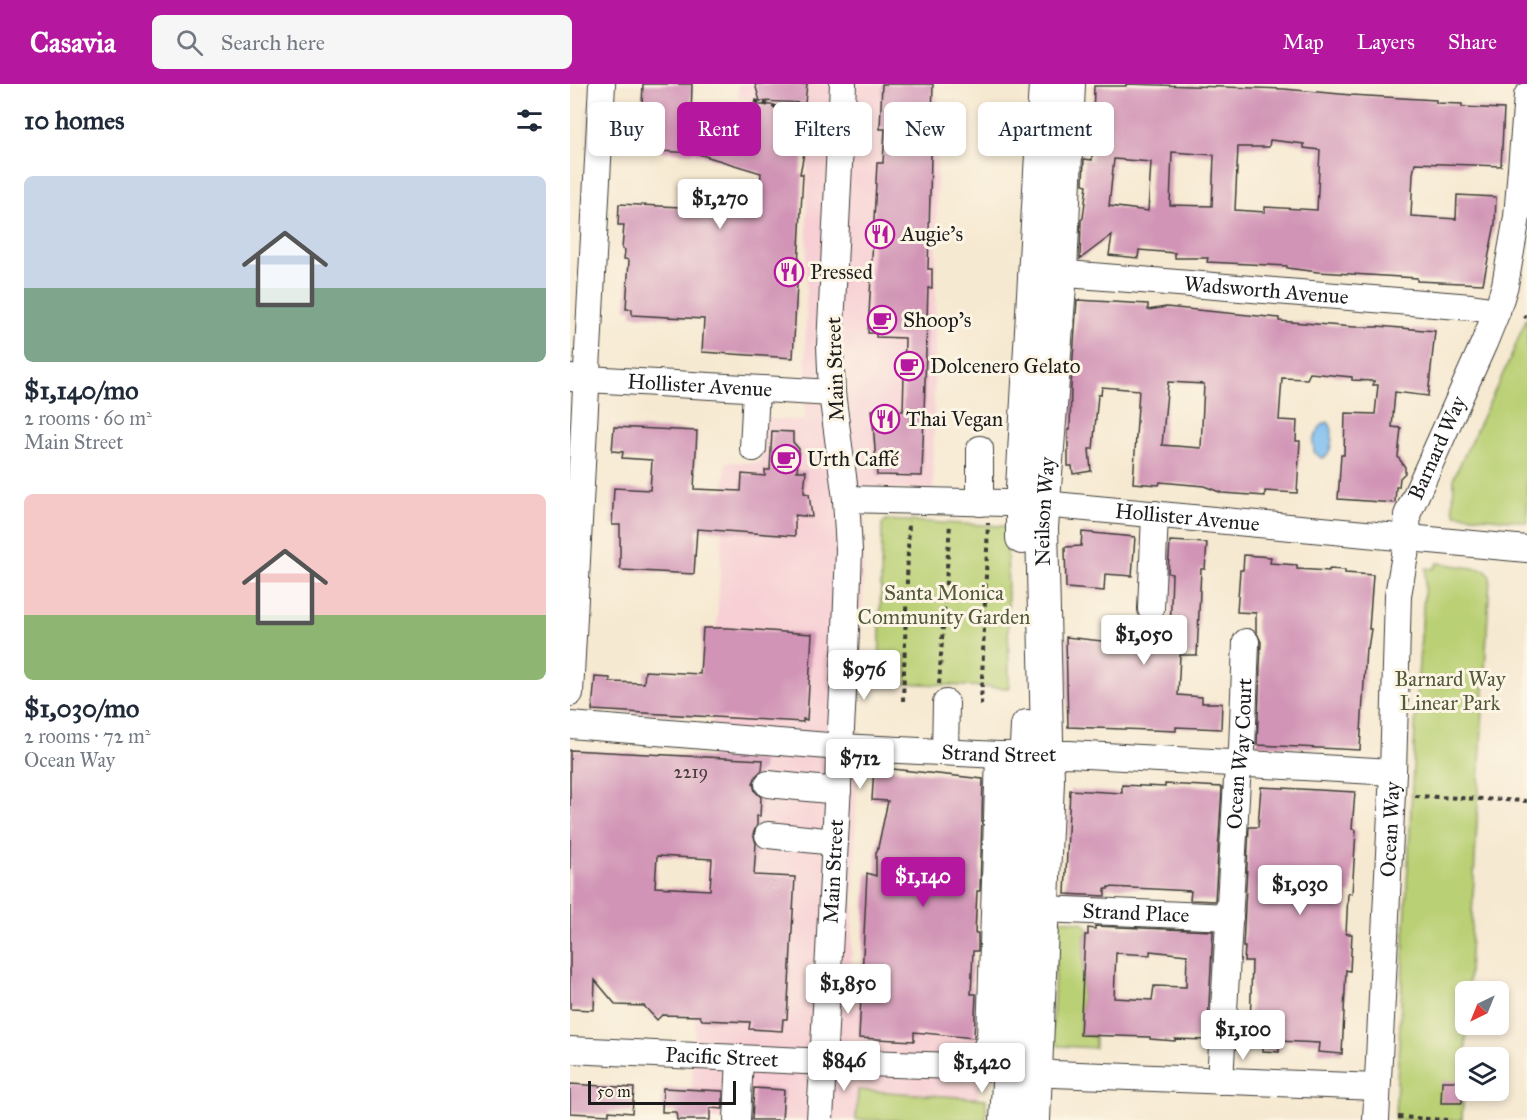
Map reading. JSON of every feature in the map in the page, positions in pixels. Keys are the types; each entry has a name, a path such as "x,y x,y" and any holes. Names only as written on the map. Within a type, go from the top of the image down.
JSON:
{"main road":[{"name":"Neilson Way","path":"1044,84 1048,272"},
{"name":"Neilson Way","path":"1034,1120 1012,1070 1027,754 1033,504 1048,272 1069,84"},
{"name":"Neilson Way","path":"1006,1120 1012,1070 1043,909 1048,781 1027,754"}],"street":[{"path":"570,693 578,378 602,84"},
{"name":"Main Street","path":"820,1120 849,550 846,499 832,393 830,346 843,84"},
{"name":"Barnard Way","path":"1408,538 1407,515 1497,311 1505,285 1517,217 1527,96"},
{"name":"Barnard Way","path":"1408,538 1423,515 1498,352 1516,303 1527,256"},
{"name":"Wadsworth Avenue","path":"1048,272 1497,311"},
{"name":"Hollister Avenue","path":"578,378 832,393"},
{"path":"753,448 756,390"},
{"path":"980,450 984,512"},
{"name":"Hollister Avenue","path":"846,499 984,512 1033,504 1527,549"},
{"path":"1151,609 1155,514"},
{"name":"Ocean Way","path":"1387,1119 1377,1087 1393,772 1398,595 1408,538"},
{"name":"Ocean Way Court","path":"1220,1081 1237,780 1241,765 1246,642"},
{"path":"942,698 945,751"},
{"name":"Strand Street","path":"570,725 840,747 1393,772"},
{"path":"768,784 838,791"},
{"path":"768,835 835,842"},
{"name":"Strand Place","path":"1043,909 1230,918"},
{"name":"Pacific Street","path":"570,1050 1377,1087"},
{"path":"737,1120 740,1058"}],"path":[{"path":"755,101 773,106"},
{"path":"981,705 984,512"},
{"path":"903,700 909,519"},
{"path":"942,698 950,520"},
{"path":"1415,796 1527,801"},
{"path":"1387,1119 1446,1120"}],"shaded area":[{"path":"738,84 880,84 881,87 938,95 938,102 884,102 884,156 937,156 933,490 866,488 851,977 979,988 978,1120 690,1120 726,462 760,463 763,418 805,421 808,156 872,156 872,102 773,102 773,108 761,104 761,102 738,97"}],"green space":[{"path":"1527,317 1527,522 1455,514 1453,508 1454,477 1509,361"},
{"name":"Santa Monica Community Garden","path":"886,520 1002,526 1007,529 1009,688 879,682 882,524"},
{"name":"Barnard Way Linear Park","path":"1438,563 1486,570 1490,576 1469,981 1455,981 1455,1035 1466,1035 1466,1047 1455,1047 1455,1101 1463,1101 1462,1120 1395,1120 1417,690 1426,568 1433,569"},
{"path":"1057,919 1084,923 1088,928 1087,935 1085,935 1080,1035 1095,1036 1095,1048 1059,1046 1052,1040"},
{"path":"858,1090 986,1099 986,1120 856,1120"}],"water":[{"path":"1328,422 1332,434 1331,444 1326,457 1321,458 1314,452 1313,441 1321,425"}],"building":[{"path":"643,84 692,84 691,102 677,102 677,152 665,151 665,102 642,102"},
{"path":"755,84 807,84 805,102 760,101"},
{"path":"882,84 933,84 933,102 884,102 884,129 880,129"},
{"path":"1126,84 1284,89 1436,100 1436,103 1462,104 1462,107 1504,109 1501,166 1415,163 1413,174 1411,216 1456,219 1457,195 1496,197 1495,224 1483,284 1318,272 1287,268 1287,266 1207,262 1208,258 1175,258 1175,253 1139,250 1138,258 1109,255 1112,235 1080,259 1081,220 1087,185 1083,184 1084,159 1092,160 1092,156 1114,156 1114,102 1094,102 1094,86 1126,86","holes":["1270,140 1304,144 1304,148 1320,150 1317,210 1265,207 1265,212 1235,210 1238,147 1269,147","1172,152 1214,155 1212,206 1170,205","1114,159 1151,162 1148,211 1109,206"]},
{"path":"761,105 773,105 773,156 803,156 800,174 803,174 793,358 702,352 704,319 632,315 632,309 626,309 629,260 624,259 625,250 622,249 624,225 618,225 619,204 702,208 702,211 758,212 761,173 705,156 761,156"},
{"path":"884,146 884,156 931,156 928,269 932,269 932,288 928,288 922,476 877,475 872,410 903,411 905,338 876,337 876,333 868,333 877,163 883,163"},
{"path":"1077,300 1148,304 1148,310 1166,307 1279,318 1279,321 1435,331 1428,396 1395,392 1392,427 1401,428 1398,457 1405,467 1405,473 1400,478 1399,487 1396,487 1395,503 1338,499 1341,455 1344,455 1345,413 1375,414 1378,385 1373,385 1374,381 1310,373 1307,379 1282,378 1279,420 1297,421 1296,441 1300,441 1297,493 1265,491 1265,496 1222,493 1204,486 1160,482 1159,485 1133,483 1139,390 1102,387 1101,395 1098,395 1093,449 1089,449 1091,471 1073,474 1072,466 1068,466","holes":["1168,382 1204,384 1201,448 1162,445"]},
{"path":"614,427 697,431 694,489 741,491 742,474 765,476 765,470 770,470 772,431 793,432 793,442 799,449 797,471 806,471 804,493 809,494 812,517 795,515 795,536 697,529 694,574 622,570 620,568 620,525 612,525 614,488 650,490 652,460 622,458 623,452 612,451"},
{"path":"1082,532 1135,537 1132,576 1105,574 1104,591 1066,588 1065,547 1081,546"},
{"path":"1170,541 1207,543 1205,569 1201,569 1197,655 1180,655 1178,695 1202,697 1202,703 1222,703 1221,729 1176,727 1176,731 1068,727 1066,637 1156,647 1156,633 1170,634 1172,574 1168,573"},
{"path":"1244,555 1271,557 1270,563 1297,565 1297,569 1345,570 1345,573 1373,575 1369,629 1371,629 1368,648 1366,648 1360,750 1257,745 1261,642 1256,631 1256,613 1237,612 1240,570 1243,570"},
{"path":"703,628 812,634 807,720 803,719 803,722 592,710 595,677 610,678 610,682 644,683 645,671 700,674"},
{"path":"570,750 763,760 762,770 753,783 755,791 761,797 760,816 757,816 757,825 753,834 756,843 754,875 795,877 787,1019 783,1019 782,1031 749,1029 750,1022 702,1020 700,1016 662,1015 657,1020 644,1006 616,1005 595,980 594,1010 570,1009","holes":["657,856 712,859 710,890 655,887"]},
{"path":"874,767 983,779 980,891 977,891 975,933 978,933 978,951 973,951 971,994 976,994 974,1038 914,1032 914,1041 859,1038 867,873 876,876 876,852 888,801 872,800"},
{"path":"1165,784 1222,787 1215,901 1190,900 1191,891 1154,889 1108,887 1105,889 1105,896 1065,894 1070,790 1122,793 1122,785 1165,787"},
{"path":"1261,787 1355,792 1352,829 1356,830 1352,894 1348,893 1346,934 1352,934 1350,971 1346,970 1342,1054 1318,1052 1319,1043 1279,1041 1279,1052 1263,1051 1263,1046 1252,1045 1253,1031 1250,1030 1252,961 1244,961 1245,947 1243,947 1249,827 1258,827"},
{"path":"1095,926 1213,931 1207,1040 1175,1039 1175,1041 1150,1039 1150,1037 1080,1035 1085,935 1088,935 1088,928 1095,929","holes":["1150,951 1187,955 1186,987 1154,986 1152,1000 1114,998 1116,953 1150,955"]},
{"path":"1442,1081 1455,1081 1455,1101 1462,1101 1462,1103 1441,1103"},
{"path":"570,1084 634,1088 632,1113 609,1111 609,1115 570,1113"},
{"path":"663,1088 723,1091 723,1109 710,1108 710,1120 677,1120 676,1112 662,1112"},
{"path":"754,1088 784,1090 782,1120 752,1120"}],"place":[{"name":"Augie's","path":"880,234"},
{"name":"Pressed","path":"789,272"},
{"name":"Shoop's","path":"882,320"},
{"name":"Dolcenero Gelato","path":"909,366"},
{"name":"Thai Vegan","path":"885,419"},
{"name":"Urth Caffé","path":"786,459"}]}
